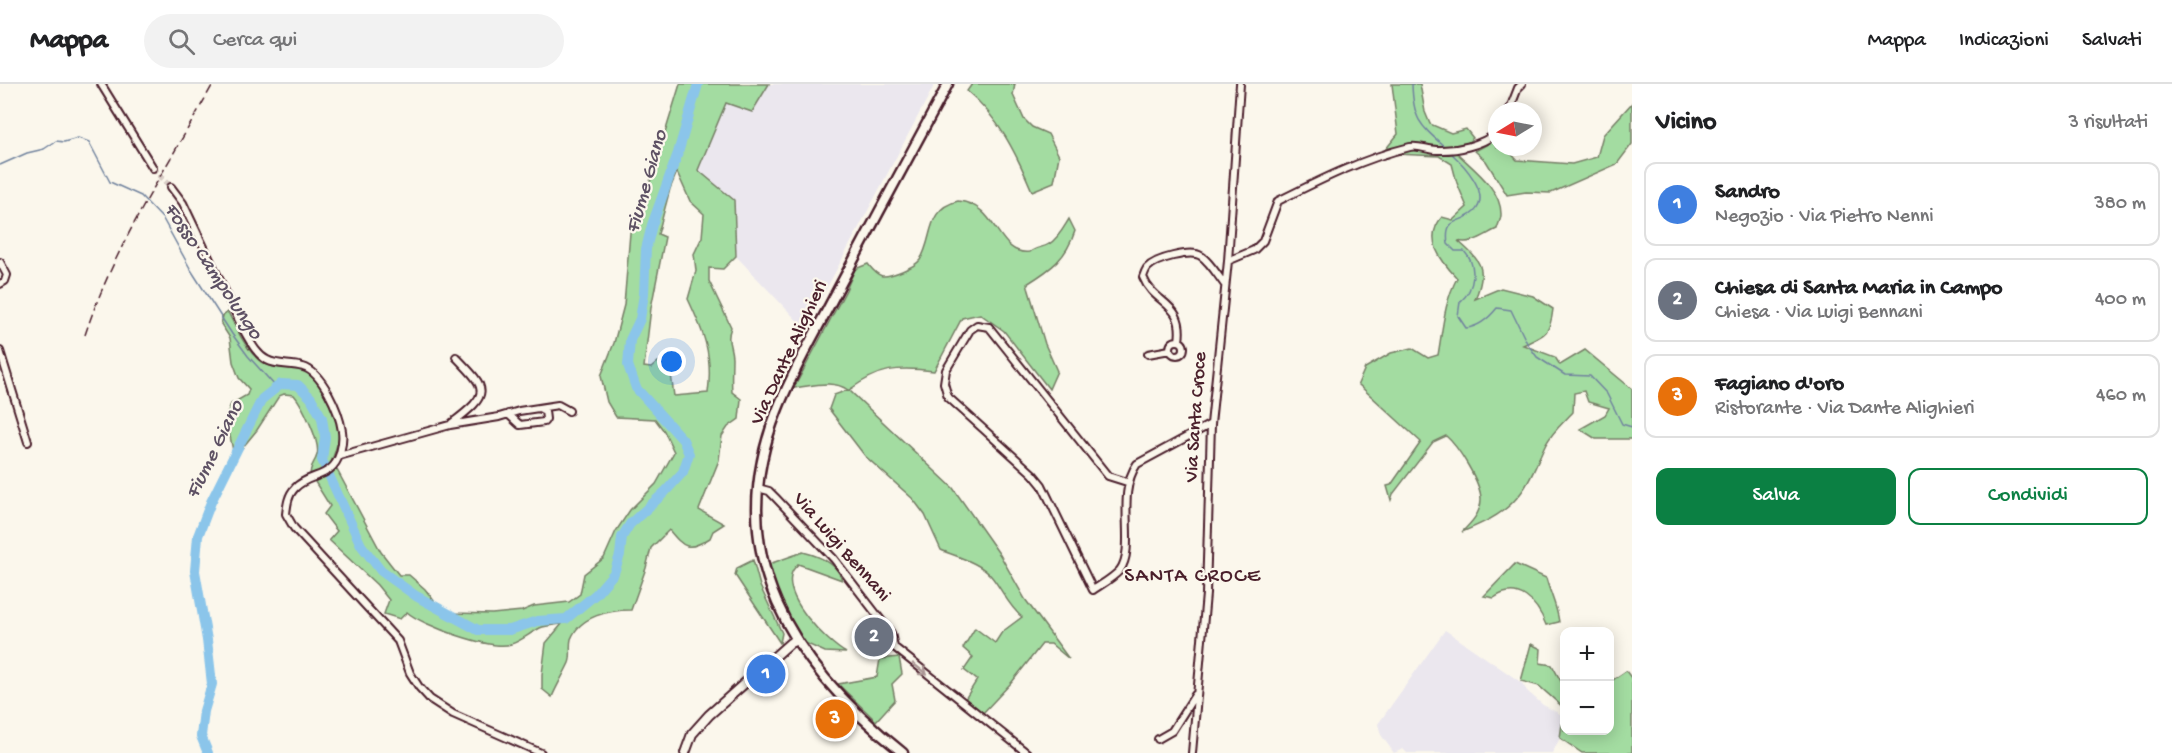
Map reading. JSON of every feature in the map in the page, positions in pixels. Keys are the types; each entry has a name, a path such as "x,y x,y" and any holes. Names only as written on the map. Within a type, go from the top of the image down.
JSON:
{"main road":[{"name":"Via Dante Alighieri","path":"901,752 836,692 797,640 769,586 760,555 756,528 758,488 763,453 776,411 948,84"}],"street":[{"path":"101,84 153,168"},
{"name":"Via Santa Croce","path":"1192,753 1206,594 1210,434 1228,261 1240,84"},
{"path":"1513,102 1522,84"},
{"path":"1228,261 1254,250 1263,241 1278,201 1365,162 1412,146 1438,150 1475,146 1488,140"},
{"path":"171,187 183,203 222,288 256,350 265,359 276,363 310,369 318,376 337,415 343,443 339,456 330,470 295,488 288,499 285,514 294,528 398,641 410,673 418,687 430,699 453,714 541,753"},
{"path":"1179,341 1177,318 1171,306 1153,293 1146,283 1143,277 1146,269 1152,264 1173,256 1194,252 1202,256 1225,285"},
{"path":"0,262 7,275 5,281 0,284"},
{"path":"1127,482 1108,476 989,327 977,325 970,330 946,370 944,383 948,396 1042,485 1093,590 1114,575 1123,563 1127,482 1137,464 1211,424"},
{"path":"1170,350 1172,343 1179,341"},
{"path":"1170,350 1174,355 1181,354 1184,346 1179,341"},
{"path":"1148,354 1170,350"},
{"path":"0,351 28,442"},
{"path":"450,425 466,412 482,393 482,387 475,377 456,357"},
{"path":"339,456 450,425 519,411 558,405 569,411"},
{"path":"508,414 520,425 544,422 545,411 541,409"},
{"path":"1202,428 1210,434"},
{"name":"Via Luigi Bennani","path":"758,488 769,491 834,559 891,633 894,647 1027,753"},
{"path":"684,753 692,734 710,715 790,643 797,640"},
{"path":"1158,739 1172,731 1197,692"}],"shaded area":[{"path":"769,84 935,84 805,329 736,256 734,200 698,170 726,103 752,112"},
{"path":"1445,630 1522,683 1527,691 1543,705 1560,714 1560,735 1552,753 1407,753 1403,749 1394,753 1381,735 1378,724"}],"green space":[{"path":"680,84 769,84 752,112 726,103 698,170 734,200 736,256 723,269 709,268 709,281 731,327 729,339 732,357 732,392 741,399 739,419 728,427 722,436 719,460 699,510 724,524 713,531 710,538 691,546 683,544 669,530 651,548 631,610 614,611 596,616 575,631 571,639 569,663 552,697 542,689 546,643 562,624 542,627 515,643 502,645 458,636 441,630 407,612 400,619 384,614 389,600 377,585 329,540 337,531 324,514 330,506 315,482 336,468 381,552 399,575 409,575 425,589 435,602 454,613 492,614 522,611 534,606 569,602 580,594 584,574 604,558 616,531 630,510 656,484 674,452 664,431 655,419 616,417 607,402 601,376 614,343 624,305 630,233 638,207 646,195","holes":["677,172 690,201 704,214 702,237 694,254 696,271 688,299 706,344 709,367 708,393 674,396 669,359 658,362 651,368 644,367 651,308 665,237 658,234"]},
{"path":"972,84 1015,84 1013,95 1024,119 1032,127 1048,134 1059,156 1054,182 1032,191 1006,137 988,112 967,91"},
{"path":"1392,84 1420,84 1425,112 1430,124 1451,133 1466,129 1473,138 1456,152 1485,180 1497,196 1501,215 1497,229 1473,241 1458,241 1472,254 1480,266 1481,280 1475,299 1501,288 1533,296 1553,309 1552,318 1545,333 1523,345 1555,357 1560,365 1585,350 1632,389 1632,439 1596,439 1580,429 1605,415 1609,408 1588,402 1584,391 1574,393 1573,412 1549,439 1520,495 1496,515 1462,532 1477,513 1481,499 1473,475 1457,448 1446,436 1433,442 1393,494 1391,500 1387,486 1391,485 1421,442 1358,384 1365,368 1391,353 1412,348 1428,358 1438,355 1447,306 1457,278 1440,257 1434,241 1434,233 1442,217 1453,220 1467,207 1452,164 1439,156 1395,154 1385,150 1398,134"},
{"path":"1632,103 1632,144 1617,164 1551,193 1526,192 1507,195 1486,161 1475,151 1488,144 1488,156 1513,156 1517,160 1572,164 1597,157 1603,135"},
{"path":"958,201 971,204 981,211 1010,247 1019,251 1030,252 1049,244 1058,236 1069,219 1075,231 1067,249 1057,262 1027,284 1045,344 1057,371 1049,389 1004,331 980,314 962,318 934,371 889,370 870,377 849,390 953,488 1000,555 1025,599 1069,659 1051,644 1042,644 1012,682 982,714 965,699 977,680 964,670 973,657 963,648 975,628 995,643 1002,632 1022,617 986,571 974,563 941,550 925,515 913,499 865,456 829,409 834,395 848,390 829,384 794,388 855,269 868,264 877,274 886,276 913,266 920,260 935,217 947,205"},
{"path":"228,312 246,345 261,362 266,365 306,372 322,390 336,418 339,432 337,446 329,468 310,477 311,467 317,455 316,442 306,415 294,395 279,396 257,430 238,453 233,451 226,416 231,404 247,395 249,389 239,378 233,362 230,338 221,324 223,316"},
{"path":"803,552 821,558 832,565 842,580 798,564 792,572 793,594 799,606 817,629 846,653 825,652 805,643 784,611 769,564"},
{"path":"753,560 760,586 782,633 780,643 735,575 737,568"},
{"path":"1515,564 1546,578 1559,622 1546,625 1532,602 1519,593 1503,593 1494,598 1484,596"},
{"path":"1531,644 1541,649 1540,663 1552,665 1560,680 1560,704 1539,686 1521,681"},
{"path":"899,657 902,674 892,684 895,700 876,721 838,684 877,677 880,659"},
{"path":"1626,671 1632,679 1632,753 1582,753 1560,738 1560,735 1614,735 1614,679"}],"waterway":[{"name":"Fiume Giano","path":"208,753 201,736 204,711 212,684 195,571 198,536 211,502 262,399 281,384 298,385 311,398 322,418 325,437 322,460 361,545 381,571 416,596 478,630 510,630 537,621 566,619 596,594 614,573 620,555 622,537 630,524 683,472 689,454 683,440 636,388 628,365 630,340 640,319 644,294 646,249 698,84"},
{"path":"1412,84 1416,114 1424,127 1446,148"},
{"name":"Fosso Campolungo","path":"0,165 27,153 44,149 56,141 64,142 78,138 89,142 110,182 141,196 163,219 191,270 232,334 276,387"},
{"path":"1450,152 1474,179 1480,197 1479,205 1474,212 1454,222 1448,229 1448,244 1455,251 1464,251 1473,270 1472,284 1460,302 1458,316 1466,328 1483,321 1497,308 1511,310 1527,343 1537,357 1565,375 1590,376 1607,394 1622,424 1632,427"}],"tunnel":[{"path":"153,168 171,187"}],"railway":[{"path":"85,335 126,238 213,84"}],"place":[{"name":"Chiesa di Santa Maria in Campo","path":"874,637"},
{"name":"Sandro","path":"766,674"},
{"name":"Fagiano d'oro","path":"835,719"}],"district":[{"name":"SANTA CROCE","path":"1193,577"}]}
